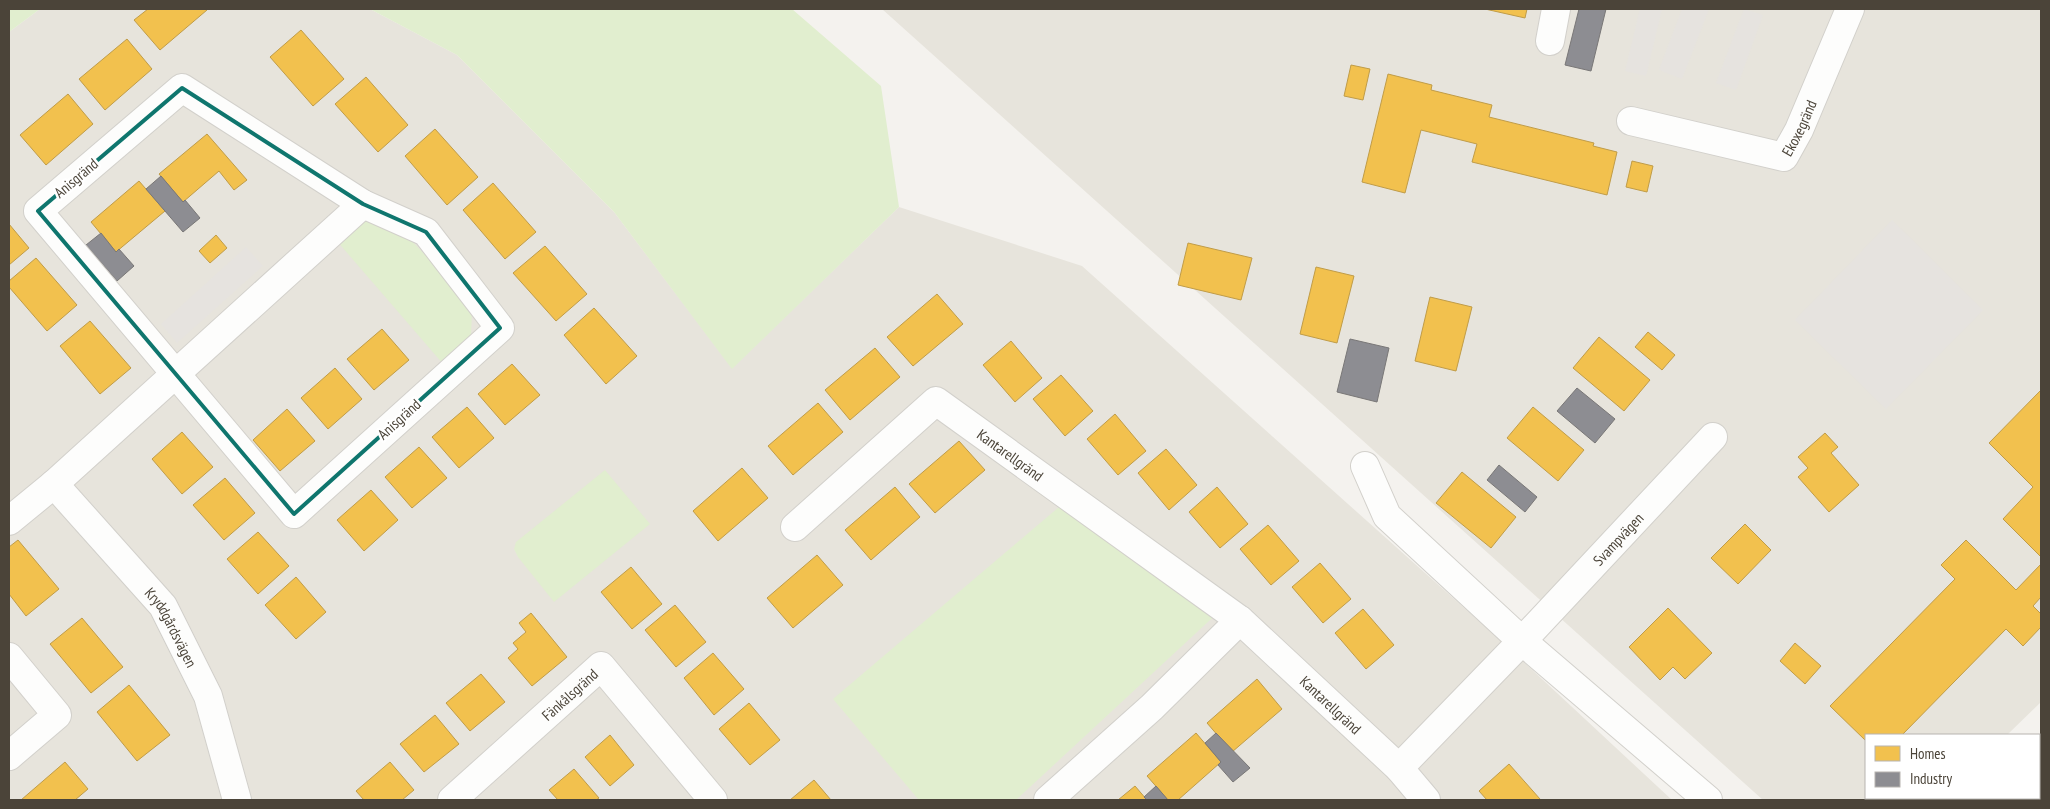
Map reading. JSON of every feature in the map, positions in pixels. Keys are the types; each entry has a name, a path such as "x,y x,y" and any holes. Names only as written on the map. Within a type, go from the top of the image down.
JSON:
{"street":[{"path":"1550,41 1556,9"},
{"name":"Ekoxegränd","path":"1631,121 1784,157 1799,130 1850,9"},
{"name":"Anisgränd","path":"182,88 363,204 426,232 500,328 294,514 176,374 38,211 182,88"},
{"path":"9,521 54,484 363,204"},
{"name":"Kantarellgränd","path":"795,528 936,401 1240,620 1399,768 1426,800"},
{"name":"Svampvägen","path":"1522,641 1713,437"},
{"path":"1365,466 1387,516 1522,641 1708,800"},
{"name":"Kryddgårdsvägen","path":"54,484 163,606 208,696 237,800"},
{"path":"1048,800 1152,707 1240,620"},
{"path":"1399,768 1522,641"},
{"path":"9,657 57,715 9,756"},
{"name":"Fänkålsgränd","path":"452,800 601,666 713,800"}],"highlighted area":[{"path":"182,88 363,204 426,232 500,328 294,514 38,211"}],"shaded area":[{"path":"40,9 370,9 457,55 614,212 732,368 899,207 1082,266 1500,640 1672,800 9,800 9,32"},
{"path":"882,9 2041,9 2041,702 2008,734 1865,734 1865,799 1940,799 1939,800 1763,800"},
{"path":"1640,9 1662,9 1646,76 1625,71"},
{"path":"1682,9 1709,9 1682,79 1659,70"},
{"path":"1744,9 1763,15 1736,90 1716,83"},
{"path":"1892,220 1983,310 1886,409 1795,320"},
{"path":"246,247 263,266 177,343 161,324"}],"green space":[{"path":"9,9 40,9 9,32"},
{"path":"370,9 792,9 881,86 899,207 732,369 614,212 457,55"},
{"path":"368,214 405,234 438,268 472,312 471,335 444,365 336,240"},
{"path":"605,470 650,524 554,602 518,557 514,549 516,542"},
{"path":"1059,507 1223,608 1016,800 919,800 833,699"}],"building: Homes":[{"path":"148,9 207,10 160,50 134,20"},
{"path":"1485,9 1527,9 1525,18"},
{"path":"301,30 344,79 313,106 270,57"},
{"path":"127,39 152,69 105,110 79,79"},
{"path":"1351,65 1370,69 1363,100 1344,96"},
{"path":"1388,74 1432,85 1431,90 1492,105 1489,117 1594,143 1593,146 1617,152 1607,195 1472,162 1477,144 1421,130 1405,193 1362,182"},
{"path":"366,77 408,125 378,152 335,104"},
{"path":"68,94 93,124 46,165 20,135"},
{"path":"435,129 478,177 447,205 405,156"},
{"path":"207,134 247,180 234,190 219,171 183,202 159,174"},
{"path":"1632,161 1653,166 1647,192 1626,187"},
{"path":"139,181 165,211 116,252 91,222"},
{"path":"493,183 536,232 505,259 463,210"},
{"path":"9,224 29,248 9,265"},
{"path":"216,235 227,248 210,263 199,251"},
{"path":"1188,243 1252,258 1241,300 1178,285"},
{"path":"545,246 587,294 556,321 513,273"},
{"path":"36,258 77,305 47,331 9,287 9,281"},
{"path":"1316,267 1354,276 1337,343 1300,334"},
{"path":"937,294 963,324 913,366 887,337"},
{"path":"1430,297 1472,307 1456,371 1415,361"},
{"path":"594,308 637,356 606,384 564,335"},
{"path":"90,321 131,368 100,394 60,346"},
{"path":"382,329 409,360 374,390 347,359"},
{"path":"1648,332 1675,355 1662,370 1635,347"},
{"path":"1599,337 1650,380 1624,411 1573,368"},
{"path":"1011,341 1042,378 1015,402 983,365"},
{"path":"875,348 900,377 850,420 825,390"},
{"path":"512,364 540,395 505,425 478,394"},
{"path":"335,368 362,399 328,429 301,398"},
{"path":"1061,375 1093,411 1065,436 1033,399"},
{"path":"2041,390 2041,557 2003,519 2033,487 1989,443"},
{"path":"818,403 843,432 793,475 768,446"},
{"path":"467,407 494,438 459,468 432,437"},
{"path":"1533,407 1584,450 1558,481 1507,438"},
{"path":"287,409 315,441 280,471 253,440"},
{"path":"1115,414 1146,451 1118,475 1087,439"},
{"path":"182,432 213,467 182,494 152,459"},
{"path":"1825,433 1838,447 1831,453 1859,485 1829,512 1798,477 1808,468 1798,457"},
{"path":"959,441 985,470 935,513 909,484"},
{"path":"419,447 447,478 412,508 385,477"},
{"path":"1166,449 1197,485 1169,510 1138,473"},
{"path":"742,468 768,498 718,541 693,511"},
{"path":"1462,472 1516,517 1491,548 1436,503"},
{"path":"225,478 255,513 224,540 193,505"},
{"path":"895,487 920,517 871,560 845,530"},
{"path":"1217,487 1248,524 1220,548 1189,512"},
{"path":"371,490 398,520 364,551 337,520"},
{"path":"1745,524 1771,550 1738,584 1711,558"},
{"path":"1268,525 1299,561 1271,585 1240,549"},
{"path":"258,532 289,566 258,594 227,559"},
{"path":"18,540 59,589 26,616 9,594 9,547"},
{"path":"1966,540 2016,590 2041,564 2041,597 2033,606 2041,614 2041,627 2023,646 2006,629 1903,734 1865,734 1865,740 1830,706 1955,579 1941,565"},
{"path":"817,555 843,585 793,628 767,598"},
{"path":"1320,563 1351,599 1323,623 1292,587"},
{"path":"631,567 662,604 632,629 601,592"},
{"path":"296,577 326,612 296,639 265,605"},
{"path":"675,605 706,642 676,667 645,630"},
{"path":"1668,608 1712,653 1685,679 1673,667 1660,680 1629,647"},
{"path":"1363,609 1394,645 1366,669 1335,633"},
{"path":"531,613 567,657 532,686 508,658 518,649 513,643 526,632 519,623"},
{"path":"82,618 123,667 91,693 50,644"},
{"path":"1795,643 1821,666 1805,684 1780,661"},
{"path":"713,653 744,689 714,715 684,678"},
{"path":"481,674 505,702 470,731 446,703"},
{"path":"1257,679 1282,709 1232,752 1207,723"},
{"path":"129,685 170,735 137,761 97,712"},
{"path":"749,703 780,740 750,765 719,729"},
{"path":"435,715 459,744 424,772 400,744"},
{"path":"1196,733 1221,762 1178,800 1168,800 1147,776"},
{"path":"610,735 634,765 610,786 585,757"},
{"path":"65,762 88,789 75,800 21,800"},
{"path":"390,762 414,790 402,800 364,800 356,791"},
{"path":"1509,764 1540,799 1487,800 1479,791"},
{"path":"574,769 599,798 596,800 558,800 549,790"},
{"path":"814,780 831,800 790,800"},
{"path":"1135,786 1147,800 1118,800"}],"building: Industry":[{"path":"1579,9 1606,9 1591,71 1565,65"},
{"path":"161,176 183,202 185,200 200,218 183,232 146,189"},
{"path":"101,233 116,252 119,249 134,266 117,281 86,245"},
{"path":"1350,339 1389,348 1377,402 1337,392"},
{"path":"1577,388 1615,419 1595,443 1557,411"},
{"path":"1499,465 1537,497 1525,512 1487,480"},
{"path":"1216,733 1250,768 1233,782 1218,765 1221,762 1205,743"},
{"path":"1156,786 1168,800 1147,800 1144,797"}]}
